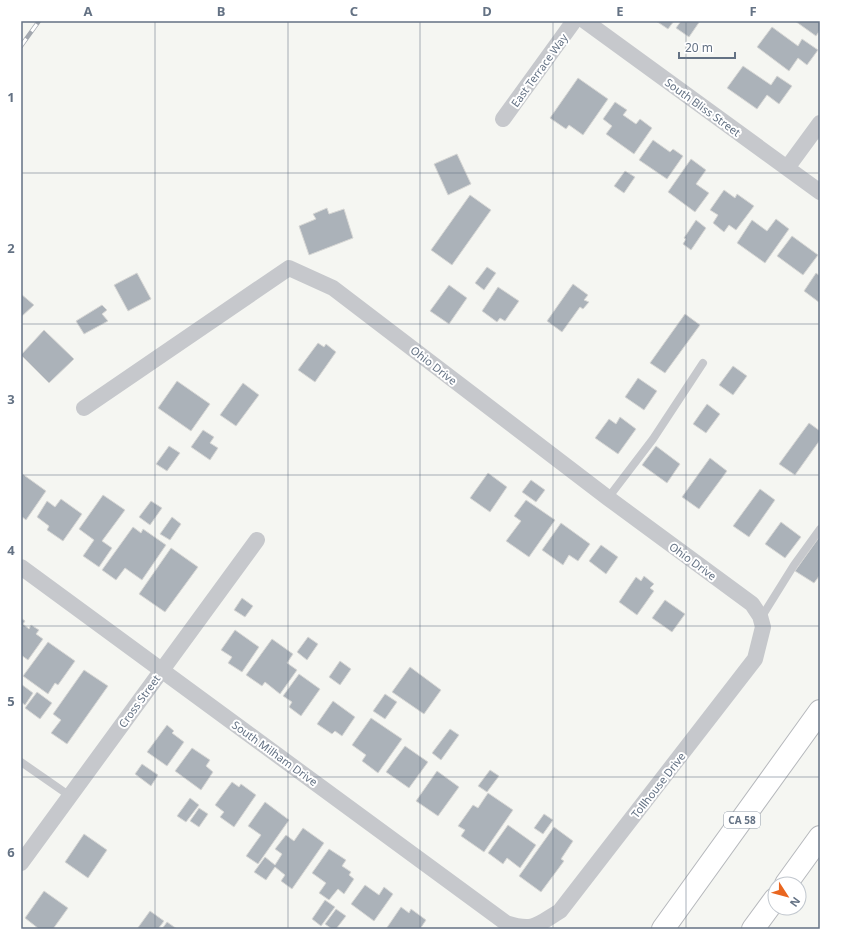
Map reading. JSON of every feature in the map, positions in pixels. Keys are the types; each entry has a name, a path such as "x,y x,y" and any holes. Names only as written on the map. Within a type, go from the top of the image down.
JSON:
{"highway":[{"name":"CA 58","path":"663,929 820,711"},
{"path":"792,876 820,837"},
{"path":"754,929 767,910"}],"street":[{"name":"East Terrace Way","path":"503,119 574,21"},
{"name":"South Bliss Street","path":"585,21 820,192"},
{"path":"787,168 820,123"},
{"name":"Ohio Drive","path":"84,408 289,268 333,288 608,498 752,604 762,623"},
{"name":"Cross Street","path":"21,863 257,540"},
{"name":"South Milham Drive","path":"21,567 506,923 520,927 532,927"},
{"name":"Tollhouse Drive","path":"532,927 560,911 755,659 762,623"}],"lane":[{"path":"608,498 653,439 703,363"},
{"path":"762,623 794,565 820,529"},
{"path":"21,762 70,796"}],"building":[{"path":"656,21 674,21 668,29"},
{"path":"681,21 700,21 689,37 676,28"},
{"path":"795,21 820,21 820,30 816,36"},
{"path":"772,27 798,46 802,39 818,50 807,65 798,58 789,71 757,47"},
{"path":"743,66 771,85 777,76 792,86 779,104 767,95 757,109 727,88"},
{"path":"578,78 608,99 583,135 569,125 566,129 550,118"},
{"path":"615,102 627,110 623,115 636,124 640,119 652,128 634,154 606,134 612,126 603,119"},
{"path":"653,140 670,152 673,149 683,156 667,179 639,160"},
{"path":"457,154 471,184 448,195 434,164"},
{"path":"691,159 706,170 696,184 709,193 695,212 668,192"},
{"path":"625,171 635,177 624,193 614,186"},
{"path":"724,190 735,198 737,194 754,206 736,230 729,225 724,232 713,223 718,215 710,210"},
{"path":"470,195 491,210 452,265 431,250"},
{"path":"327,208 329,214 344,209 353,238 309,255 299,226 316,219 313,214"},
{"path":"776,219 789,229 765,263 737,243 752,220 767,231"},
{"path":"696,220 706,228 691,250 683,244 686,239 684,238"},
{"path":"792,236 818,255 803,275 777,256"},
{"path":"487,267 496,273 484,290 475,283"},
{"path":"137,273 151,299 128,311 114,285"},
{"path":"816,273 820,276 820,303 804,291"},
{"path":"573,284 588,295 584,300 589,302 583,309 580,307 562,332 547,321"},
{"path":"449,285 467,298 449,324 430,311"},
{"path":"498,287 519,301 505,321 500,318 497,322 482,311"},
{"path":"21,294 34,305 21,317"},
{"path":"102,305 107,310 102,314 108,321 84,334 76,321"},
{"path":"685,314 700,325 665,373 650,363"},
{"path":"44,330 74,359 49,383 21,355"},
{"path":"318,343 324,347 326,344 336,352 315,382 298,370"},
{"path":"733,366 747,376 733,395 719,385"},
{"path":"638,378 657,391 644,410 625,397"},
{"path":"177,381 210,404 191,431 158,408"},
{"path":"243,383 259,395 236,426 220,415"},
{"path":"707,404 720,414 706,433 693,424"},
{"path":"620,417 636,429 618,454 595,438 609,419 616,424"},
{"path":"809,423 820,431 820,440 795,475 779,464"},
{"path":"203,430 214,437 210,443 218,448 210,460 191,447"},
{"path":"169,446 180,453 167,471 156,464"},
{"path":"656,446 680,464 667,483 642,465"},
{"path":"710,458 727,471 699,509 682,497"},
{"path":"21,473 46,491 26,520 21,516"},
{"path":"488,473 507,487 490,512 470,498"},
{"path":"531,480 545,490 536,502 522,492"},
{"path":"760,489 775,500 749,537 733,526"},
{"path":"103,495 125,510 102,541 112,548 99,567 83,556 94,540 79,529"},
{"path":"61,499 82,514 63,541 47,530 49,526 37,517 47,501 55,507"},
{"path":"526,500 555,520 529,557 506,541 521,521 514,516"},
{"path":"151,501 162,508 150,525 139,517"},
{"path":"172,517 181,524 170,540 160,534"},
{"path":"781,522 801,537 785,558 765,544"},
{"path":"561,523 590,544 578,561 569,555 563,565 542,550"},
{"path":"133,527 141,533 143,529 166,545 142,580 125,568 116,580 102,570"},
{"path":"820,536 820,575 814,583 795,571"},
{"path":"601,545 618,557 606,574 589,561"},
{"path":"171,548 198,567 165,612 139,594"},
{"path":"644,576 654,584 650,588 654,591 637,615 619,602 636,577 641,581"},
{"path":"242,598 253,606 245,617 234,610"},
{"path":"665,600 685,614 672,632 652,618"},
{"path":"21,618 25,621 23,624 29,629 31,625 39,630 36,634 43,639 28,660 21,655"},
{"path":"235,630 259,647 242,672 228,663 232,657 221,650"},
{"path":"308,637 318,644 307,660 297,652"},
{"path":"272,639 293,654 287,663 297,670 280,694 265,682 262,686 246,675"},
{"path":"48,642 75,661 58,685 55,683 48,694 23,676"},
{"path":"340,661 351,669 340,685 329,677"},
{"path":"410,667 441,690 424,714 392,692"},
{"path":"84,670 108,686 67,744 51,733 61,720 53,714"},
{"path":"299,674 320,689 301,716 289,707 292,702 283,696"},
{"path":"21,684 33,693 25,705 21,702"},
{"path":"37,692 52,703 40,719 25,708"},
{"path":"385,694 397,702 385,719 373,711"},
{"path":"333,701 355,717 342,736 335,731 332,734 317,724"},
{"path":"371,718 402,739 378,773 362,761 366,755 352,745"},
{"path":"167,725 174,731 172,733 184,742 167,766 147,752"},
{"path":"450,729 459,735 441,760 432,753"},
{"path":"405,746 428,762 409,788 386,772"},
{"path":"192,748 210,760 206,766 213,772 201,790 175,771"},
{"path":"142,764 158,775 151,786 135,774"},
{"path":"490,770 499,776 487,792 478,786"},
{"path":"437,771 459,787 438,816 416,801"},
{"path":"232,782 239,787 241,784 256,795 234,827 220,817 224,812 215,805"},
{"path":"488,793 513,810 484,852 461,836 465,830 458,826 473,805 478,808"},
{"path":"190,798 199,805 186,822 177,816"},
{"path":"265,802 289,820 258,864 246,856 261,835 248,826"},
{"path":"199,808 208,814 199,827 190,821"},
{"path":"544,814 553,820 543,834 534,828"},
{"path":"508,825 536,845 520,868 507,858 503,864 488,853"},
{"path":"554,827 573,841 561,859 564,861 541,892 519,876"},
{"path":"303,828 324,843 292,889 281,881 285,875 275,867 266,880 254,872 265,857 275,865 282,854 275,849 286,835 294,841"},
{"path":"84,834 107,850 88,878 65,862"},
{"path":"329,849 346,860 342,866 351,872 349,875 354,879 344,894 338,889 329,900 319,893 326,883 312,873"},
{"path":"365,885 379,895 384,887 393,894 374,921 351,904"},
{"path":"44,891 68,908 53,929 39,929 25,918"},
{"path":"325,900 335,907 321,926 312,919"},
{"path":"401,907 409,913 411,909 426,920 420,929 386,929"},
{"path":"336,909 346,916 336,929 332,929 325,924"},
{"path":"150,911 164,921 158,929 137,929"},
{"path":"167,922 177,929 162,929"}],"railway":[{"path":"21,46 39,21"}]}
